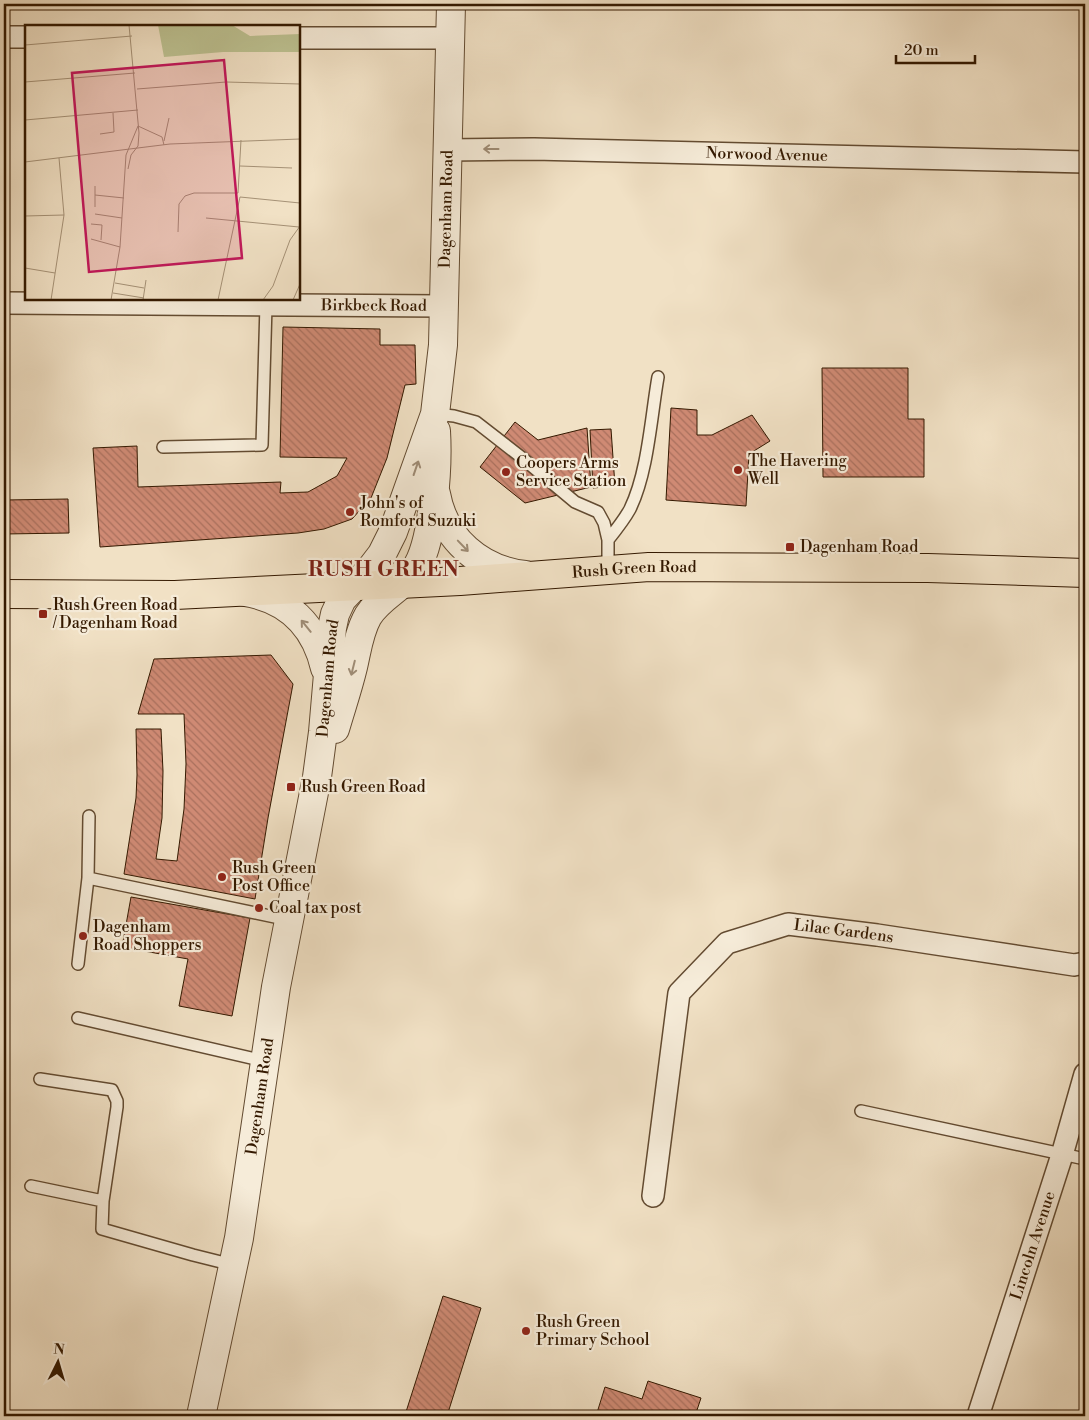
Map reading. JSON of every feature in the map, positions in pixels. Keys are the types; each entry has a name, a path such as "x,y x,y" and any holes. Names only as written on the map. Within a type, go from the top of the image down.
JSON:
{"main road":[{"name":"Rush Green Road","path":"4,594 175,595 402,584 649,567 918,568 1085,573"}],"street":[{"name":"Dagenham Road","path":"361,631 368,617 378,604 414,572 422,558 427,542 437,463 434,414 443,345 451,4"},
{"path":"4,37 25,37"},
{"path":"300,38 450,38"},
{"name":"Norwood Avenue","path":"448,150 534,149 1085,162"},
{"name":"Birkbeck Road","path":"4,303 444,306"},
{"name":"Dagenham Road","path":"201,1416 234,1265 264,1061 317,777 330,640 335,614 342,600 382,554 392,532 434,414"},
{"path":"434,488 446,526 467,551 497,569 513,574 531,576"},
{"name":"Dagenham Road","path":"392,532 392,559 402,584"},
{"name":"Dagenham Road","path":"317,777 342,705 361,631 362,608 353,586"},
{"path":"239,591 259,594 278,602 295,614 307,626 322,652 326,669 327,687"},
{"name":"Lilac Gardens","path":"653,1196 679,993 727,943 788,924 877,935 1074,965 1085,963"},
{"name":"Lincoln Avenue","path":"978,1416 1062,1156 1085,1074"}],"lane":[{"path":"163,447 262,445 266,305"},
{"path":"608,540 623,521 636,493 643,470 658,377"},
{"path":"434,414 454,416 476,422 574,502 598,512 604,523 608,540 608,569"},
{"path":"78,964 88,878 89,816"},
{"path":"88,878 289,920"},
{"path":"78,1018 264,1061"},
{"path":"40,1079 112,1090 116,1096 117,1107 103,1201 102,1230 234,1265"},
{"path":"861,1111 1085,1160"},
{"path":"31,1186 103,1201"}],"building":[{"path":"283,327 380,329 380,345 415,345 416,384 405,385 387,458 371,498 352,519 324,529 298,533 100,547 93,448 137,446 138,487 281,482 280,493 308,492 337,476 347,458 280,457"},
{"path":"822,368 908,368 908,419 924,419 924,477 823,477"},
{"path":"671,408 697,410 697,435 712,435 752,415 770,441 749,454 746,506 666,500"},
{"path":"515,422 538,440 587,428 591,487 525,503 480,467"},
{"path":"611,429 615,486 593,488 590,430"},
{"path":"68,499 69,533 4,534 4,500"},
{"path":"271,655 293,684 255,899 124,874 136,798 136,729 161,729 163,771 162,818 156,859 177,861 184,809 186,764 184,714 138,714 154,659"},
{"path":"131,897 250,918 232,1016 179,1006 188,959 122,947"},
{"path":"443,1296 481,1308 447,1416 405,1415"},
{"path":"648,1381 701,1398 695,1416 596,1416 605,1387 642,1399"},
{"path":"255,1412 293,1414 293,1416 255,1416"}],"place":[{"name":"The Havering Well","path":"738,470"},
{"name":"Coopers Arms Service Station","path":"506,472"},
{"name":"John's of Romford Suzuki","path":"350,512"},
{"name":"Dagenham Road","path":"790,547"},
{"name":"Rush Green Road / Dagenham Road","path":"43,614"},
{"name":"Rush Green Road","path":"291,787"},
{"name":"Rush Green Post Office","path":"222,877"},
{"name":"Coal tax post","path":"259,908"},
{"name":"Dagenham Road Shoppers","path":"83,936"},
{"name":"Rush Green Primary School","path":"526,1331"}],"district":[{"name":"RUSH GREEN","path":"384,570"}]}
